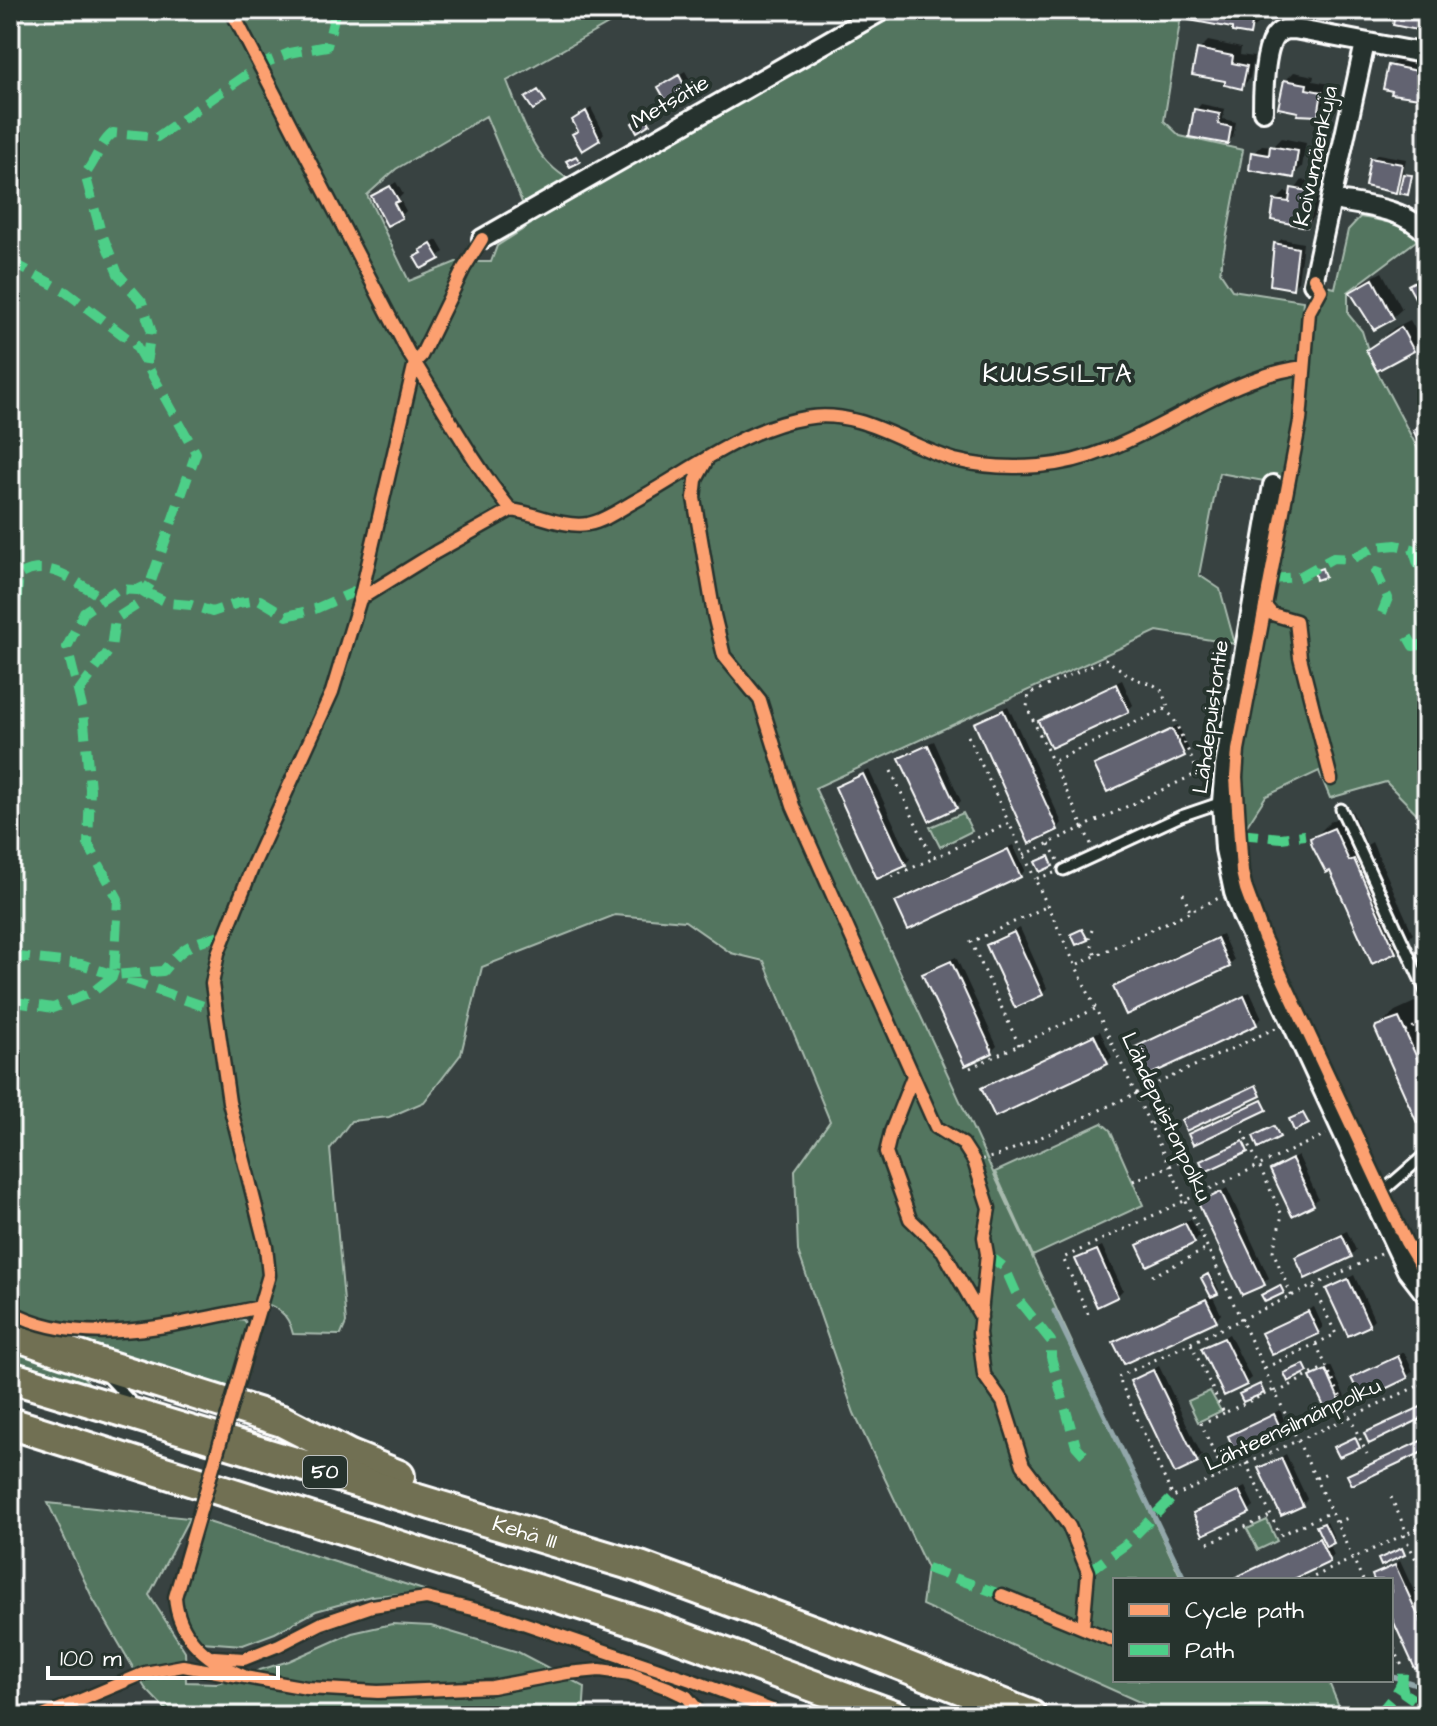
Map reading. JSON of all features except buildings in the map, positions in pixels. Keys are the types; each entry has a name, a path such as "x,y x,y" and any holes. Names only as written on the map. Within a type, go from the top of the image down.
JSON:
{"highway":[{"path":"10,1333 282,1421 350,1456 406,1479 548,1523 640,1567"},
{"name":"Kehä III","path":"10,1377 640,1567 1031,1716"},
{"name":"50","path":"10,1423 650,1626 895,1716"}],"street":[{"name":"Metsätie","path":"482,239 883,10"},
{"path":"1263,111 1263,89 1270,50 1277,33 1294,29 1427,54"},
{"name":"Koivumäenkuja","path":"1313,283 1365,43"},
{"path":"1333,200 1412,219 1427,234"},
{"name":"Lähdepuistontie","path":"1273,485 1225,766 1222,802 1225,849 1234,892 1290,1022 1407,1270 1427,1296"}],"lane":[{"path":"1064,870 1181,816 1222,802"},
{"path":"1341,809 1427,994"},
{"path":"1374,1199 1427,1153"},
{"path":"94,1362 147,1418"}],"path":[{"path":"1024,855 1084,828 1198,773 1161,690 1135,679 1105,659 1029,694 1027,707 1052,762 1084,828 1096,855"},
{"path":"1052,762 1159,711 1170,711"},
{"path":"891,771 931,855 936,857"},
{"path":"892,877 1009,823"},
{"path":"1035,879 1064,870 1049,844"},
{"path":"1077,965 1234,892"},
{"path":"1183,893 1190,911"},
{"path":"1019,1045 971,942 1048,906"},
{"path":"1092,930 1089,938 1096,956"},
{"path":"970,1068 1097,1008"},
{"path":"1405,1031 1427,1021"},
{"path":"963,1144 974,1164 997,1156 1290,1022"},
{"path":"1419,1061 1427,1058"},
{"path":"1151,1124 1163,1118"},
{"path":"1088,1314 1063,1258 1340,1127"},
{"path":"1243,1131 1282,1215 1273,1251 1292,1297"},
{"path":"1133,1181 1182,1161"},
{"path":"1224,1413 1191,1344 1396,1247"},
{"path":"1152,1276 1209,1248"},
{"path":"1265,1368 1336,1334 1313,1287"},
{"path":"1316,1344 1367,1454"},
{"path":"1224,1474 1201,1424 1326,1366"},
{"path":"1421,1384 1427,1395"},
{"path":"1246,1463 1280,1535 1331,1512"},
{"path":"1316,1478 1327,1473"},
{"path":"1391,1497 1427,1582"},
{"path":"1208,1543 1270,1516"},
{"path":"1336,1523 1348,1518"},
{"path":"1311,1578 1427,1524"},
{"path":"1393,1646 1402,1666"}],"green space":[{"path":"10,10 633,10 507,81 527,130 544,158 555,170 586,187 904,10 1182,10 1164,121 1180,136 1243,150 1220,272 1232,290 1303,301 1293,422 1281,484 1219,473 1199,575 1220,589 1235,644 1157,631 815,788 1181,1578 1113,1578 1113,1682 1329,1682 1343,1716 1171,1716 922,1605 927,1568 854,1413 798,1251 795,1170 830,1121 764,961 731,953 685,921 615,915 482,967 461,1054 424,1102 389,1117 351,1121 330,1149 346,1323 341,1335 293,1334 288,1320 280,1311 255,1300 191,1317 128,1326 65,1325 10,1305","holes":["486,116 531,224 497,246 491,262 456,262 409,281 367,195 396,169"]},
{"path":"1360,217 1399,226 1420,238 1348,292 1348,314 1362,331 1371,360 1427,466 1427,824 1386,782 1330,798 1319,771 1266,796 1246,827 1242,768 1274,576 1305,422 1312,313 1326,286 1335,288 1348,230"},
{"path":"963,813 972,831 940,847 930,827"},
{"path":"1102,1123 1110,1130 1143,1205 1033,1256 995,1172"},
{"path":"10,1315 38,1326 93,1334 146,1332 230,1318 244,1320 249,1326 228,1395 10,1322"},
{"path":"10,1343 75,1367 89,1383 10,1360"},
{"path":"1210,1391 1221,1411 1198,1422 1188,1401"},
{"path":"48,1503 189,1518 149,1595 185,1651 186,1682 217,1683 289,1661 352,1633 392,1624 431,1626 518,1652 585,1687 583,1716 172,1716 145,1688 93,1599"},
{"path":"1267,1520 1277,1541 1258,1550 1247,1529"},
{"path":"205,1521 430,1592 371,1596 316,1611 275,1633 243,1645 201,1642 183,1624 180,1600 186,1572"}],"waterway":[{"path":"1054,1311 1184,1578"},
{"path":"1393,1677 1427,1688"}],"marked path":[{"path":"146,364 151,330 142,302 118,274 100,229 85,174 113,133 157,137 260,65 289,53 327,46 334,18 331,10"},
{"path":"10,261 66,292 135,344 196,453 150,584 137,590 118,589 84,612 67,647 83,711 90,789 88,844 118,899 114,975"},
{"path":"1269,579 1299,577 1333,558 1351,559 1375,547 1396,545 1413,549 1422,568 1427,599"},
{"path":"10,631 14,622 19,575 30,570 52,570 63,574 104,599"},
{"path":"1382,613 1388,598 1376,572 1388,577"},
{"path":"78,693 111,648 115,619 137,605 150,584"},
{"path":"145,592 168,603 191,605 212,612 238,603 260,600 287,616 315,609 363,588"},
{"path":"1408,637 1413,646 1427,644"},
{"path":"1239,834 1281,838 1305,835"},
{"path":"10,1001 53,1008 94,991 114,975 163,971 191,945 226,933"},
{"path":"10,956 81,964 215,1010"},
{"path":"987,1254 1005,1268 1020,1302 1051,1341 1051,1357 1076,1446 1086,1457"},
{"path":"1088,1572 1125,1545 1173,1497"},
{"path":"927,1568 1002,1595"},
{"path":"1378,1716 1400,1687 1402,1666"},
{"path":"1402,1685 1404,1693 1427,1709"}],"cycle path":[{"path":"231,10 408,352 470,453 511,510"},
{"path":"244,1676 219,1664 198,1647 182,1625 175,1597 269,1275 266,1247 229,1102 212,984 218,953 254,863 332,692 360,599 415,362 482,239"},
{"path":"1314,278 1321,290 1309,312 1300,421 1238,750 1236,777 1242,872 1264,938 1406,1242 1427,1277"},
{"path":"360,599 511,510 568,524 588,524 613,514 739,440 782,423 825,416 845,418 955,460 997,466 1039,466 1075,460 1108,449 1236,387 1269,374 1304,367"},
{"path":"708,458 696,480 694,498 724,656 760,700 793,806 936,1127 963,1144 974,1161 989,1208 984,1237 987,1254 979,1333 984,1375 1003,1402 1023,1465 1069,1526 1088,1572 1083,1628"},
{"path":"1265,606 1272,614 1296,621 1300,657 1331,779"},
{"path":"913,1076 886,1153 910,1219 943,1251 981,1317"},
{"path":"10,1311 39,1323 69,1330 101,1332 167,1326 261,1307"},
{"path":"1002,1595 1113,1640"},
{"path":"214,1657 244,1659 322,1623 372,1606 426,1598 499,1615 788,1716"},
{"path":"43,1716 145,1673 183,1666 307,1688 378,1692 492,1687 600,1670 630,1674 668,1688 687,1697 703,1716"}],"district":[{"name":"KUUSSILTA","path":"1058,374"}]}
